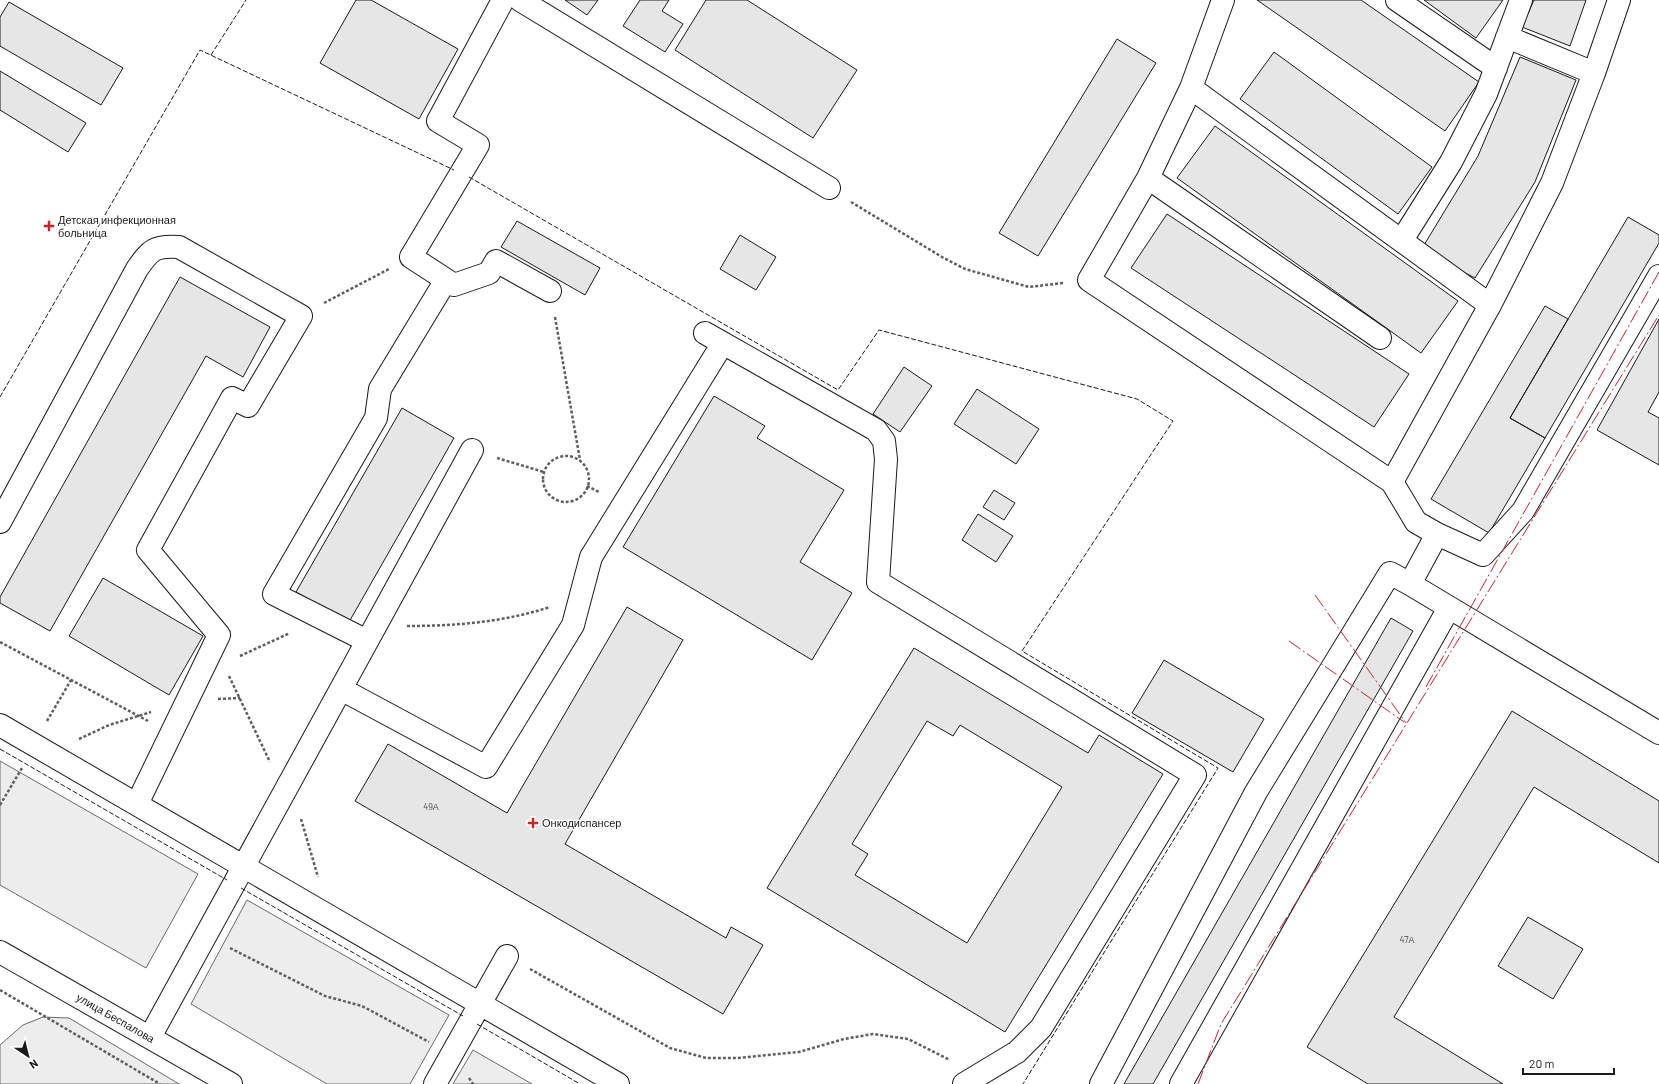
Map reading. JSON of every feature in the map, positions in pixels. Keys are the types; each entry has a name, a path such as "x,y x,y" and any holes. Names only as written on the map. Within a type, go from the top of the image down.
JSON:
{"main road":[{"path":"503,0 438,121 478,145 410,257 454,285 489,273 496,261 550,291"},
{"path":"520,0 829,188"},
{"path":"1223,0 1191,88 1148,178 1089,280 1392,482 1416,522 1437,534 1483,555 1523,511 1659,276"},
{"path":"1397,0 1496,68"},
{"path":"1402,240 1451,162 1486,94 1521,0"},
{"path":"1392,482 1490,305 1552,183 1594,73 1619,0"},
{"path":"1507,37 1594,73"},
{"path":"1191,88 1490,305"},
{"path":"1148,178 1380,338"},
{"path":"0,522 137,269 148,254 163,246 179,247 301,316 248,406 232,398 148,550 219,635 137,804"},
{"path":"371,634 330,622 274,594 376,418 380,389 446,280"},
{"path":"341,689 486,767 573,625 591,557 714,338 876,430 884,441 886,459 878,582 1195,775 1041,1028 1017,1052 972,1080"},
{"path":"150,1037 472,450"},
{"path":"1410,584 1437,534"},
{"path":"1101,1084 1256,792 1390,573 1659,734"},
{"path":"1181,1084 1450,608"},
{"path":"0,725 618,1084"},
{"name":"улица Беспалова","path":"0,952 231,1084"},
{"path":"435,1084 507,956"}],"path":[{"path":"829,188 942,257 965,269 1029,287 1089,280"},
{"path":"301,316 410,257"},
{"path":"550,291 580,460 588,472 588,486 578,498 570,501 556,499 549,494 545,487 544,472 553,460 566,456 580,460"},
{"path":"472,450 544,472"},
{"path":"371,634 430,626 493,621 524,615 581,596"},
{"path":"237,657 283,636 330,622"},
{"path":"0,642 172,734"},
{"path":"52,754 84,736 137,716 186,703 240,698"},
{"path":"206,936 325,996 362,1006 451,1054"},
{"path":"507,956 670,1048 706,1058 738,1058 799,1052 844,1039 873,1034 908,1039 972,1080"},
{"path":"0,990 160,1084"}],"shaded area":[{"path":"0,761 198,874 146,968 0,885"},
{"path":"247,900 449,1015 410,1084 327,1084 191,1004"},
{"path":"43,1017 69,1018 179,1084 0,1084 0,1045 23,1025"},
{"path":"473,1050 532,1084 453,1084"}],"building":[{"path":"356,0 371,0 458,49 419,119 320,63"},
{"path":"565,0 598,0 587,15"},
{"path":"640,0 669,0 662,11 683,24 665,52 623,26"},
{"path":"706,0 747,0 857,70 813,138 675,50"},
{"path":"1257,0 1361,0 1479,82 1445,131"},
{"path":"1424,0 1503,0 1476,38"},
{"path":"1534,0 1586,0 1570,46 1522,27"},
{"path":"9,2 123,68 101,105 0,46 0,17"},
{"path":"1117,39 1156,63 1038,256 999,233"},
{"path":"1274,52 1432,167 1398,214 1240,99"},
{"path":"1520,57 1576,80 1535,182 1475,278 1421,250 1478,156"},
{"path":"0,71 86,123 68,152 0,110"},
{"path":"1215,126 1458,301 1421,353 1177,178"},
{"path":"1167,214 1409,374 1374,427 1131,268"},
{"path":"1628,217 1659,235 1659,243 1545,438 1510,418"},
{"path":"517,221 600,268 585,295 501,247"},
{"path":"740,235 776,257 756,290 720,269"},
{"path":"180,277 270,327 243,377 206,356 50,631 0,603 0,597"},
{"path":"1545,306 1568,319 1510,418 1545,438 1489,533 1431,499"},
{"path":"1659,319 1659,392 1648,412 1659,418 1659,465 1597,430"},
{"path":"904,367 932,386 900,432 873,414"},
{"path":"977,389 1039,429 1016,464 954,424"},
{"path":"714,396 765,426 757,438 844,490 800,562 852,593 812,660 623,547"},
{"path":"402,408 454,438 349,622 296,592"},
{"path":"994,490 1015,503 1004,520 983,507"},
{"path":"978,514 1013,536 996,562 962,540"},
{"path":"103,578 203,636 169,695 69,636"},
{"path":"627,607 683,640 565,844 726,938 731,927 763,945 723,1014 355,801 388,744 507,813"},
{"path":"1391,618 1413,631 1153,1084 1124,1084"},
{"path":"914,648 1088,753 1099,735 1163,774 1005,1032 767,888","holes":["927,721 953,736 960,725 1062,787 967,943 855,875 868,854 852,844"]},
{"path":"1164,660 1264,719 1233,772 1132,713"},
{"path":"1512,711 1659,801 1659,863 1534,787 1394,1017 1503,1084 1368,1084 1307,1047"},
{"path":"1528,917 1583,949 1553,999 1498,966"}],"fence":[{"path":"211,55 246,0"},
{"path":"0,397 200,50 454,170"},
{"path":"469,177 838,390 879,330 1137,399 1173,421 1022,651 1218,768 1023,1084"},
{"path":"0,749 227,880"},
{"path":"241,888 463,1016"},
{"path":"477,1024 580,1084"}],"power":[{"path":"1426,687 1659,272"},
{"path":"1198,1084 1221,1024 1659,315"},
{"path":"1315,595 1406,723"},
{"path":"1289,641 1404,722"}],"place":[{"name":"Детская инфекционная больница","path":"49,226"},
{"name":"Онкодиспансер","path":"533,823"}]}
